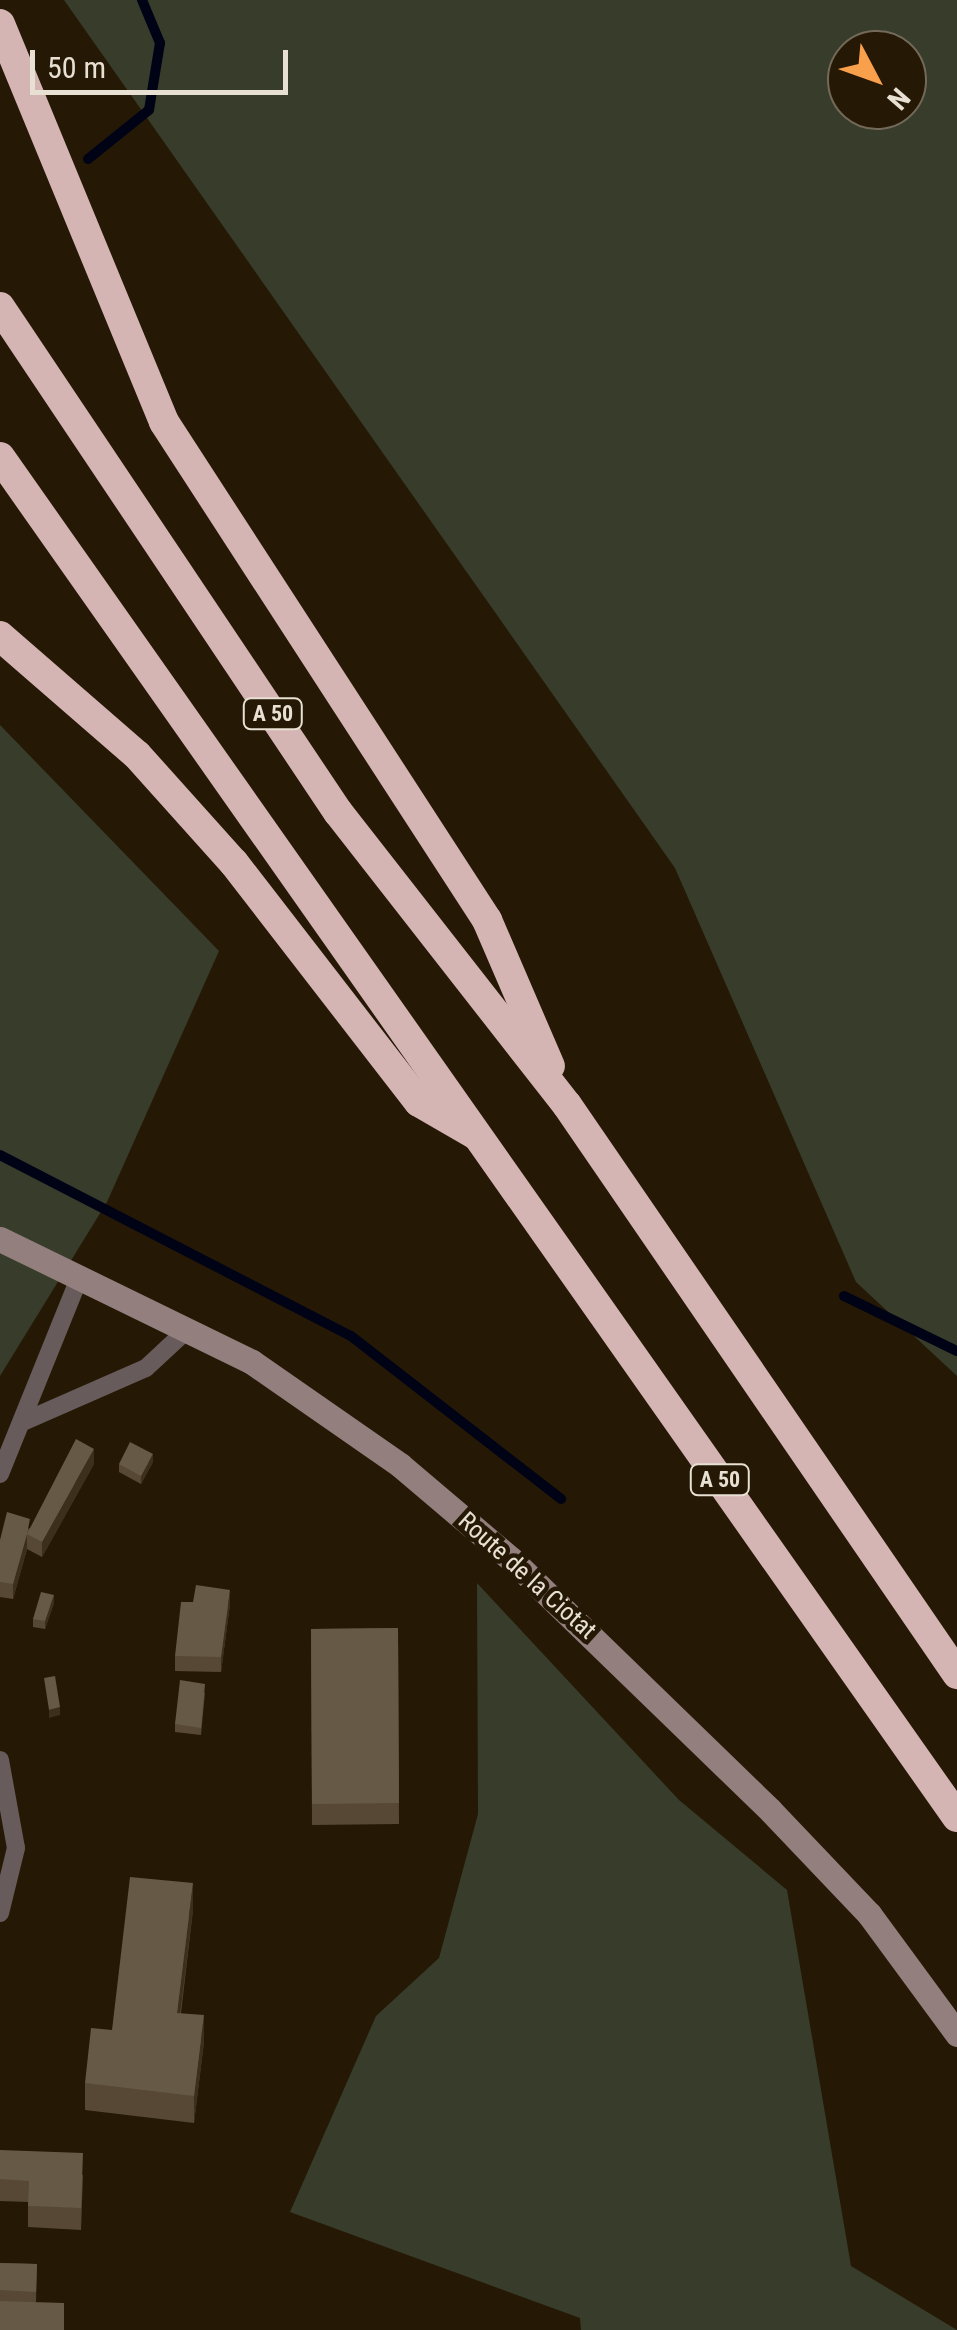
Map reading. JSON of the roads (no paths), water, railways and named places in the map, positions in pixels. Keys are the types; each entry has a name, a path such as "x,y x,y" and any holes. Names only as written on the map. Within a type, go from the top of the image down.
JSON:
{"highway":[{"path":"0,24 164,422 487,920 567,1105"},
{"name":"A 50","path":"0,306 338,812 567,1105 957,1674"},
{"name":"A 50","path":"0,456 487,1141 957,1816"},
{"path":"0,636 137,755 234,863 419,1102 487,1141"}],"main road":[{"name":"Route de la Ciotat","path":"0,1239 188,1329 324,1409 526,1572 869,1914 957,2034"}],"lane":[{"path":"0,1474 25,1422 80,1276"},
{"path":"25,1422 146,1368 188,1329"},
{"path":"0,1760 16,1848 0,1913"}],"waterway":[{"path":"88,159 149,110 160,43 142,0"},
{"path":"0,1155 351,1336 561,1499"},
{"path":"844,1296 957,1351"}]}
